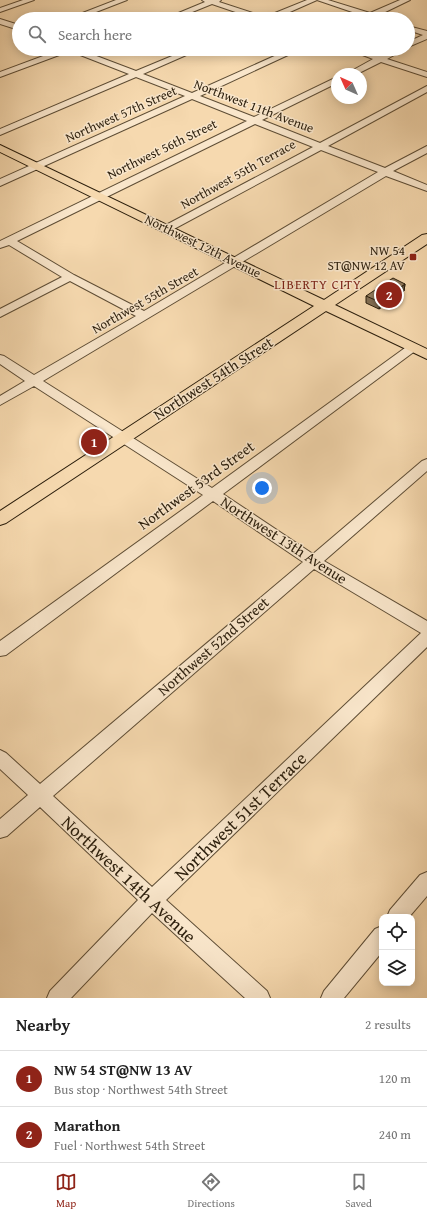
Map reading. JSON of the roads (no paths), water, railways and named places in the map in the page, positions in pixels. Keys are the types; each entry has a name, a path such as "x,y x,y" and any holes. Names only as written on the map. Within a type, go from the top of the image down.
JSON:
{"main road":[{"name":"Northwest 12th Avenue","path":"0,148 168,228 427,355"},
{"name":"Northwest 54th Street","path":"0,519 427,238"}],"street":[{"path":"0,10 30,0"},
{"path":"90,12 123,0"},
{"path":"283,12 313,0"},
{"path":"321,0 352,12"},
{"path":"380,12 406,0"},
{"path":"185,12 212,1 245,12"},
{"path":"0,21 12,26"},
{"path":"0,30 12,28"},
{"path":"415,31 427,35"},
{"path":"415,41 427,35"},
{"path":"0,75 51,56"},
{"name":"Northwest 11th Avenue","path":"90,56 427,188"},
{"path":"0,132 179,56"},
{"name":"Northwest 57th Street","path":"0,183 282,56"},
{"path":"372,56 427,75"},
{"path":"362,68 387,56"},
{"name":"Northwest 56th Street","path":"4,243 99,195 331,83"},
{"name":"Northwest 55th Terrace","path":"168,228 427,89"},
{"name":"Northwest 55th Street","path":"0,401 427,149"},
{"path":"4,243 144,316"},
{"path":"0,314 70,277"},
{"name":"Northwest 53rd Street","path":"0,650 412,348"},
{"name":"Northwest 13th Avenue","path":"0,358 212,494 313,561 427,629"},
{"name":"Northwest 52nd Street","path":"0,830 427,464"},
{"name":"Northwest 51st Terrace","path":"56,998 152,900 427,637"},
{"name":"Northwest 14th Avenue","path":"0,758 39,796 260,998"},
{"path":"400,914 427,881"},
{"path":"331,998 379,940"}],"place":[{"name":"NW 54 ST@NW 12 AV","path":"413,257"},
{"name":"Marathon","path":"389,295"},
{"name":"NW 54 ST@NW 13 AV","path":"94,442"}],"district":[{"name":"LIBERTY CITY","path":"318,284"}]}
